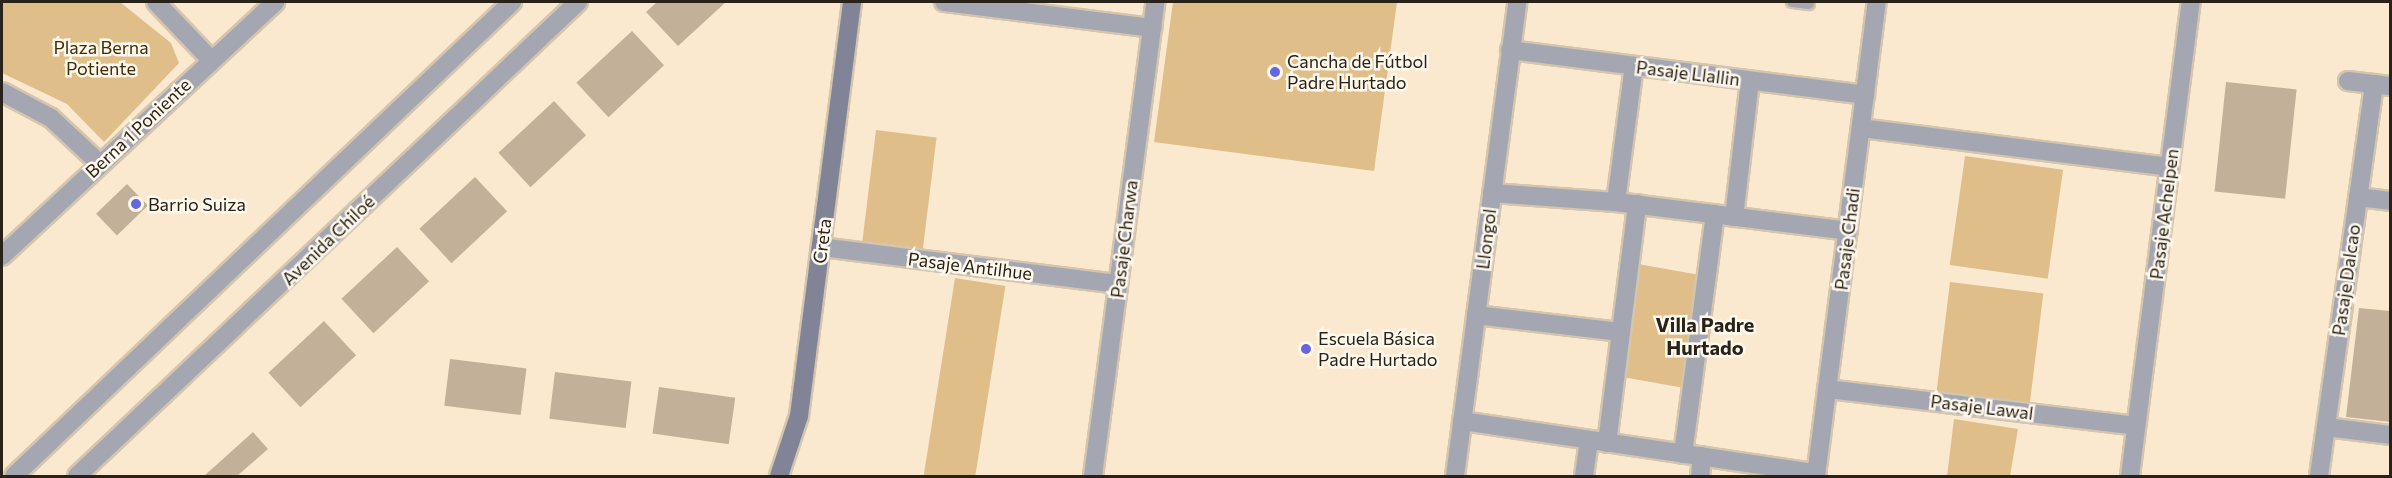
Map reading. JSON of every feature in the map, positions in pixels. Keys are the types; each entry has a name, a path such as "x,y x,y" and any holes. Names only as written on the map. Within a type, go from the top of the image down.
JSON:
{"street":[{"path":"156,2 211,60"},
{"name":"Berna 1 Poniente","path":"2,256 99,163 275,2"},
{"path":"18,475 512,2"},
{"name":"Avenida Chiloé","path":"77,477 578,2"},
{"name":"Creta","path":"779,477 796,435 852,2"},
{"path":"944,2 1152,28"},
{"name":"Pasaje Charwa","path":"1093,477 1155,2"},
{"name":"Llongol","path":"1455,477 1517,2"},
{"name":"Pasaje Chadi","path":"1816,475 1877,2"},
{"name":"Pasaje Achelpen","path":"2130,477 2191,2"},
{"name":"Pasaje Llallin","path":"1510,50 1865,95"},
{"path":"1617,202 1634,66"},
{"path":"1734,217 1750,81"},
{"path":"2348,81 2382,85"},
{"name":"Pasaje Dalcao","path":"2319,477 2358,197 2382,85"},
{"path":"2,92 51,118 99,163"},
{"path":"1861,128 2170,167"},
{"path":"1492,193 1637,204 1848,231"},
{"path":"2358,197 2391,201"},
{"path":"1584,477 1598,441 1621,332 1637,204"},
{"path":"1683,454 1715,214"},
{"name":"Pasaje Antilhue","path":"821,247 1118,284"},
{"path":"1476,315 1621,332"},
{"name":"Pasaje Lawal","path":"1827,389 2136,426"},
{"path":"1462,421 1816,475"},
{"path":"2326,427 2391,435"},
{"path":"1700,477 1702,456"}],"lane":[{"path":"1792,2 1809,4"}],"green space":[{"name":"Plaza Berna Potiente","path":"2,2 120,2 171,43 179,63 104,142 67,104 2,73"},
{"name":"Cancha de Fútbol Padre Hurtado","path":"1173,2 1397,2 1374,171 1154,142"},
{"path":"876,130 937,137 923,249 862,241"},
{"path":"1965,156 2063,170 2048,279 1950,265"},
{"path":"1638,264 1704,276 1684,388 1618,376"},
{"path":"955,278 1005,286 975,476 924,476"},
{"path":"1950,282 2043,293 2030,403 1937,391"},
{"path":"1954,419 2018,429 2010,476 1947,476"}],"building":[{"path":"657,2 726,2 678,46 646,12"},
{"path":"632,31 664,65 608,117 576,83"},
{"path":"2226,82 2297,89 2285,199 2215,191"},
{"path":"554,101 586,135 530,187 498,153"},
{"path":"475,177 507,211 451,263 419,229"},
{"path":"127,184 148,206 117,235 96,214"},
{"path":"397,247 429,281 373,333 341,299"},
{"path":"2359,308 2390,311 2390,422 2346,417"},
{"path":"324,321 356,355 300,407 268,373"},
{"path":"450,359 526,368 521,415 444,406"},
{"path":"555,372 631,381 626,428 549,419"},
{"path":"659,387 735,398 729,444 652,434"},
{"path":"253,432 268,449 237,476 204,476"}],"place":[{"name":"Cancha de Fútbol Padre Hurtado","path":"1275,72"},
{"name":"Barrio Suiza","path":"136,204"},
{"name":"Escuela Básica Padre Hurtado","path":"1306,349"}],"district":[{"name":"Villa Padre Hurtado","path":"1705,336"}]}
